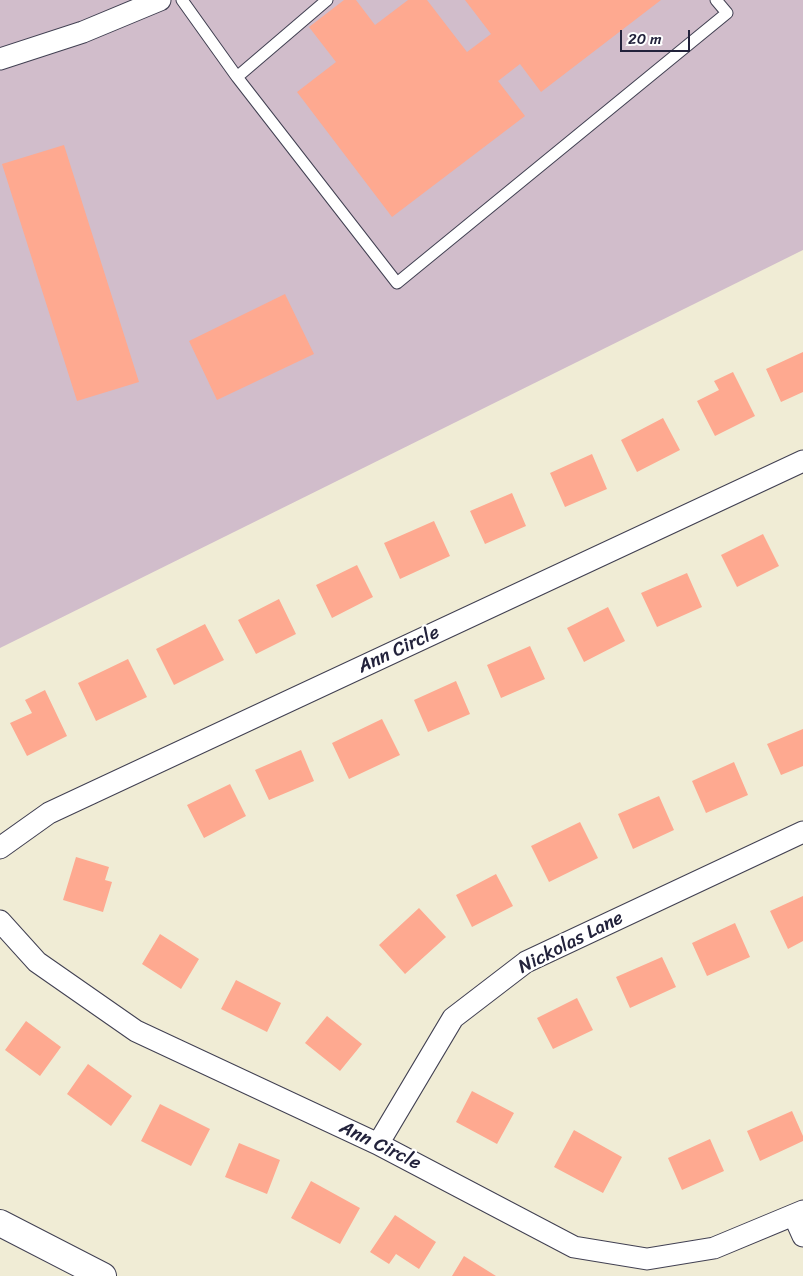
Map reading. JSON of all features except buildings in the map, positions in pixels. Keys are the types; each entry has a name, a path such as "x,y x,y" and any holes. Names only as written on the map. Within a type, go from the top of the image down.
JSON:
{"street":[{"path":"0,59 82,32 160,0"},
{"name":"Ann Circle","path":"0,848 48,813 803,461"},
{"name":"Nickolas Lane","path":"378,1144 453,1018 526,962 803,832"},
{"name":"Ann Circle","path":"0,921 37,962 136,1031 378,1144 574,1247 647,1259 714,1248 798,1213 803,1236"},
{"path":"0,1223 103,1276"}],"lane":[{"path":"182,0 237,77 397,282 727,14 716,0"},
{"path":"237,77 327,0"}],"shaded area":[{"path":"0,0 803,0 803,250 0,648"}]}
